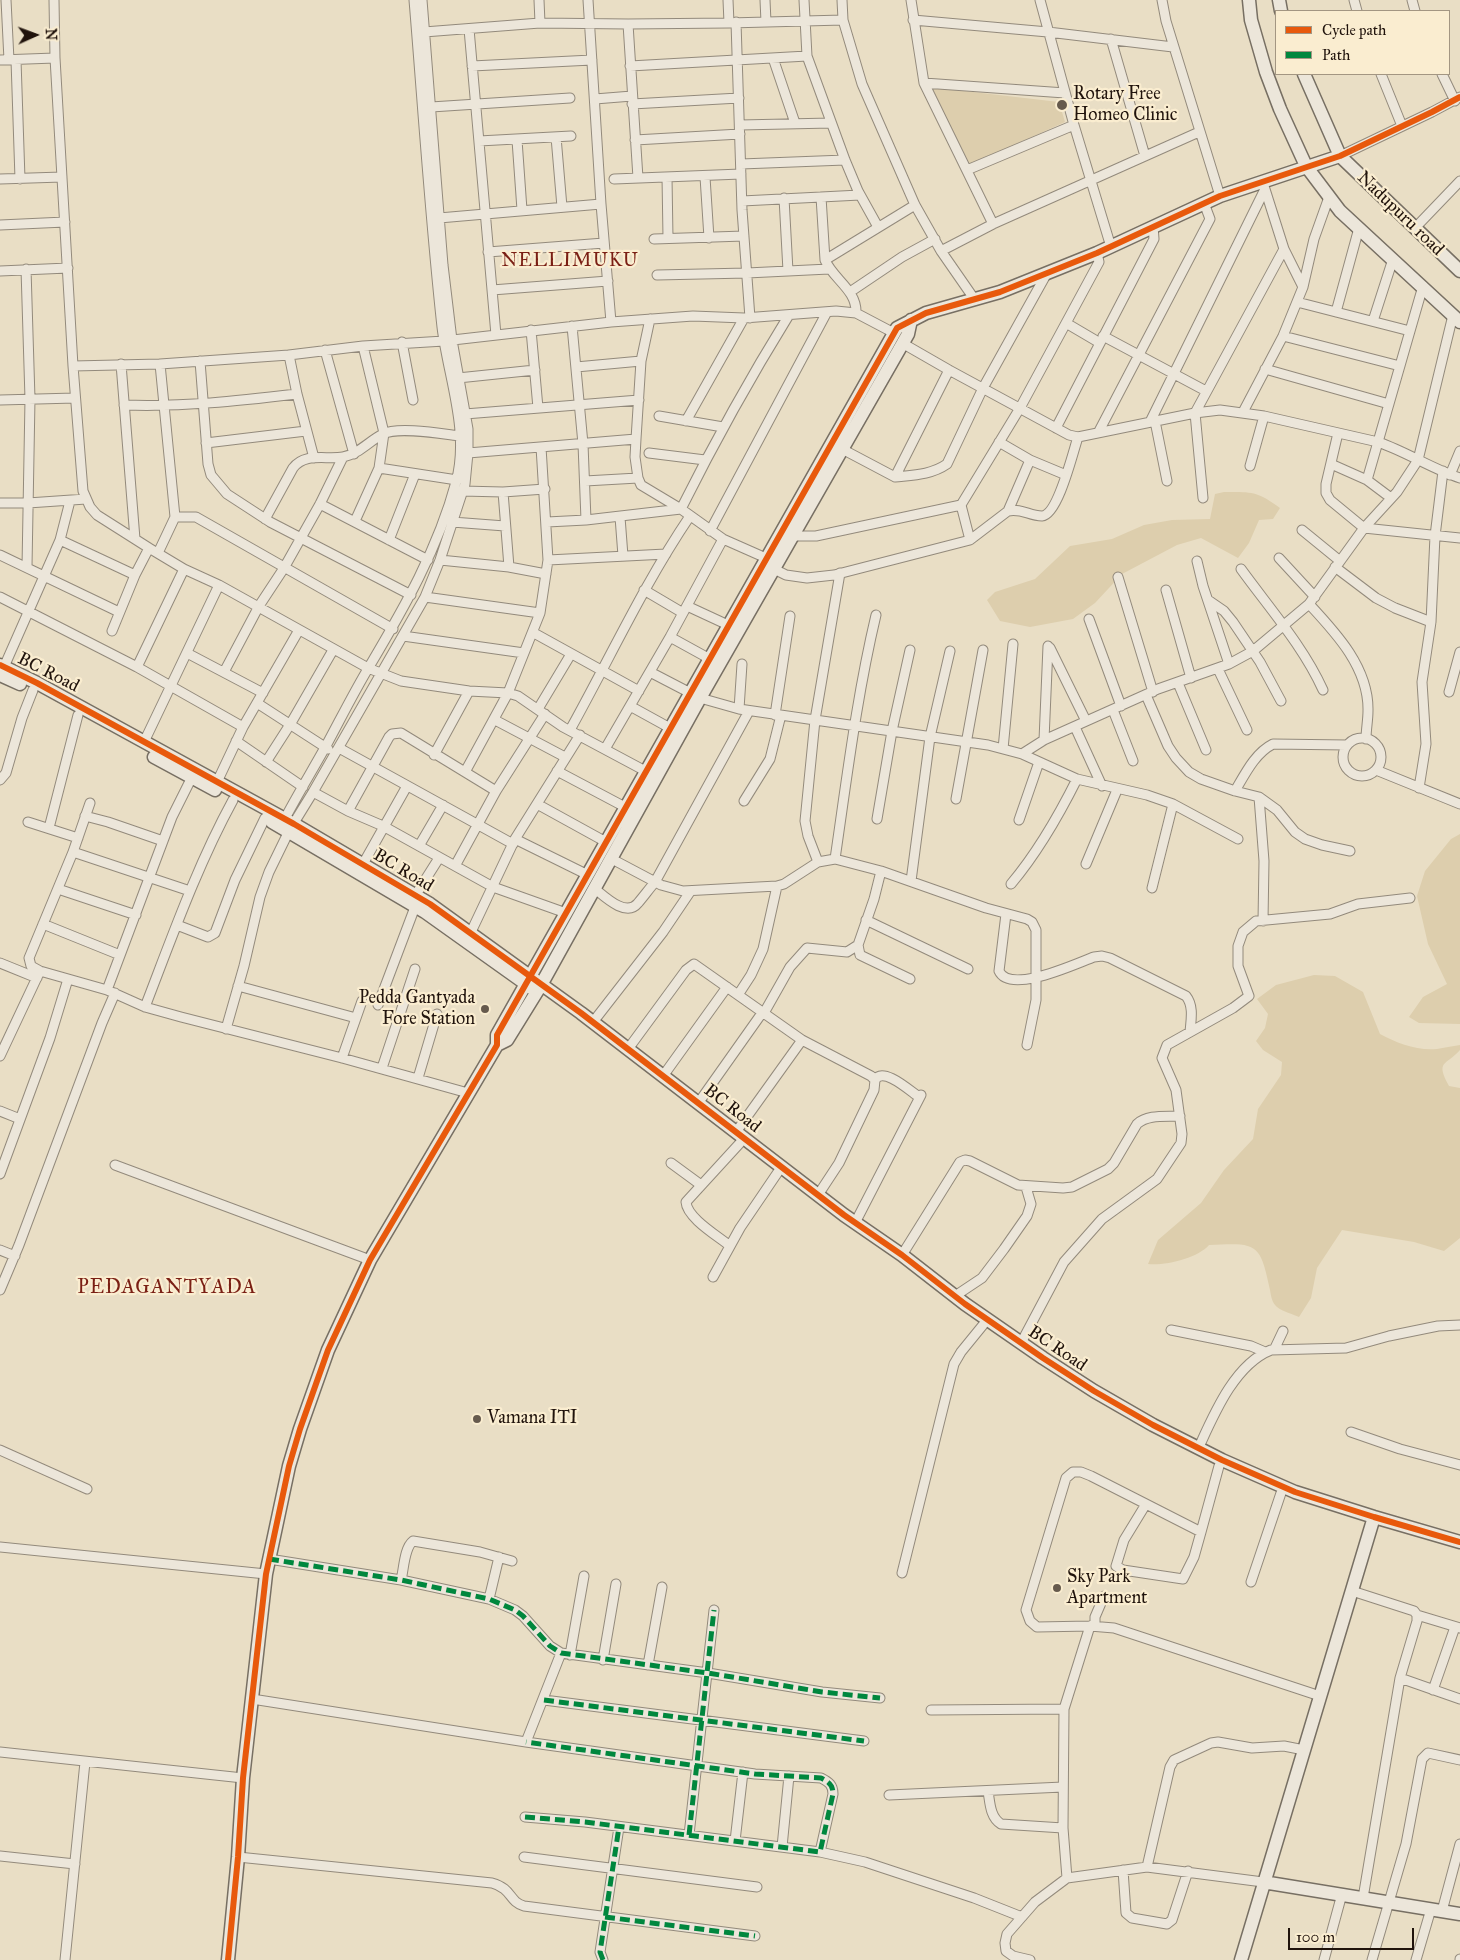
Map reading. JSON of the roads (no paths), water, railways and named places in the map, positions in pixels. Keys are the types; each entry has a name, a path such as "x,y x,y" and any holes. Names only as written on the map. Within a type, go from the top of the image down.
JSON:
{"street":[{"path":"6,0 8,60 20,179"},
{"path":"54,0 55,58 75,398 83,491 86,500 98,515 184,569 219,584 333,650 381,675 401,681 469,691 508,693 518,696 570,730 651,774"},
{"path":"226,1029 260,896 287,825 303,787 325,746 411,595 428,560 457,480 460,436 448,340 434,252 414,0"},
{"path":"287,825 314,792 425,597 440,560 462,491 468,453 465,414 448,340 422,0"},
{"path":"539,0 540,23"},
{"path":"588,0 587,24 592,60 611,322"},
{"path":"686,421 747,318 747,273 742,201 737,60 728,0"},
{"path":"765,0 766,22"},
{"path":"804,0 807,56 845,160 860,195 878,227"},
{"path":"842,0 843,20 862,84 915,205 941,251 975,300"},
{"path":"911,0 924,83 993,224"},
{"path":"1040,0 1074,125 1111,247"},
{"path":"1162,0 1166,21 1220,196"},
{"path":"1022,754 1044,740 1149,694 1218,669 1253,651 1312,600 1364,528 1397,492 1418,460 1456,319 1340,210 1306,166 1280,109 1266,72 1251,20 1249,0"},
{"path":"424,32 540,23 628,24 843,20"},
{"path":"913,20 1174,46"},
{"path":"628,24 638,178"},
{"path":"469,29 474,104 496,335"},
{"path":"1111,39 1144,156"},
{"path":"630,66 807,56"},
{"path":"8,60 55,58"},
{"path":"773,58 795,124"},
{"path":"472,66 592,60"},
{"path":"1304,75 1340,156"},
{"path":"1381,75 1402,126"},
{"path":"533,985 594,888 651,774 695,696 794,536 842,449 898,338 897,328 942,307 1000,292 1097,253 1220,196 1264,185 1306,166 1340,156 1457,99 1443,75"},
{"path":"924,83 1065,93"},
{"path":"431,107 570,98"},
{"path":"595,99 739,98"},
{"path":"635,140 795,124 831,123"},
{"path":"967,170 1074,125"},
{"path":"941,251 993,224 1199,132"},
{"path":"479,141 572,136"},
{"path":"556,137 562,207"},
{"path":"517,140 522,210"},
{"name":"Nadupuru road","path":"1340,156 1460,271"},
{"path":"741,164 845,160"},
{"path":"614,179 705,177 741,174"},
{"path":"0,179 62,177"},
{"path":"668,177 668,238"},
{"path":"705,177 709,238"},
{"path":"1414,228 1460,182"},
{"path":"1264,185 1284,249 1303,287"},
{"path":"1167,481 1152,422 1264,185"},
{"path":"742,201 860,195"},
{"path":"821,197 825,260 829,269 850,292 856,306 856,313"},
{"path":"1243,412 1283,336 1303,287 1314,239 1329,197"},
{"path":"784,198 788,271"},
{"path":"1098,433 1210,219 1204,203"},
{"path":"439,218 601,204"},
{"path":"825,260 915,205"},
{"path":"0,225 66,222"},
{"path":"1056,428 1154,238 1153,226"},
{"path":"1336,312 1359,228"},
{"path":"654,238 744,236"},
{"path":"850,292 902,257 935,239"},
{"path":"488,252 604,244"},
{"path":"1203,498 1195,413 1284,249"},
{"path":"970,540 962,504 1020,408 1066,324 1099,262 1097,253"},
{"path":"1373,321 1392,259"},
{"path":"0,271 68,268"},
{"path":"26,269 30,399 27,567"},
{"path":"656,275 829,269"},
{"path":"842,449 895,477 928,474 947,464 983,388 1047,273"},
{"path":"492,290 608,281"},
{"path":"1367,480 1423,286"},
{"path":"1297,302 1410,331"},
{"path":"73,366 160,364 289,355 402,342 448,340 656,318 693,316 747,318 827,312 856,313 949,370 1078,438 1195,413 1220,410 1243,412 1378,442 1400,450 1460,478"},
{"path":"710,531 827,312"},
{"path":"682,510 705,460 723,427 789,315"},
{"path":"656,318 641,361 635,457 641,485 682,510 723,539 766,558"},
{"path":"1066,324 1139,354 1206,391"},
{"path":"572,326 583,444 586,520"},
{"path":"532,330 538,408"},
{"path":"1283,336 1400,366"},
{"path":"228,1960 238,1857 243,1778 266,1574 278,1514 300,1429 325,1359 370,1260 496,1045 507,1040 566,913 625,807 651,774 670,728 695,696 710,659 766,558 898,338"},
{"path":"402,342 413,400"},
{"path":"355,521 379,468 384,433 363,346"},
{"path":"325,350 354,454"},
{"path":"289,355 296,394 314,458"},
{"path":"200,361 206,443 211,474 216,483 226,494 265,518 411,595"},
{"path":"576,367 641,361"},
{"path":"121,364 135,539"},
{"path":"158,553 175,517 160,364"},
{"path":"1266,369 1389,404"},
{"path":"458,378 535,370"},
{"path":"895,477 949,370"},
{"path":"124,405 203,405 296,394"},
{"path":"0,400 75,398"},
{"path":"465,414 639,400"},
{"path":"658,416 723,427"},
{"path":"1250,466 1264,416"},
{"path":"206,443 306,431"},
{"path":"265,518 297,462 304,459 343,457 354,454 384,433 398,431 460,436"},
{"path":"1338,433 1326,493 1330,500 1364,528 1460,538"},
{"path":"774,569 786,575 807,578 840,573 970,540 1008,511 1025,511 1039,516 1049,513 1059,495 1078,438"},
{"path":"468,453 636,439"},
{"path":"999,442 1030,460 1066,475"},
{"path":"465,772 508,693 534,633 540,613 548,560 541,447"},
{"path":"1420,788 1426,744 1422,682 1431,622 1435,536 1446,473 1460,451"},
{"path":"649,453 705,460"},
{"path":"224,672 258,606 302,538 343,457"},
{"path":"1008,511 1030,460"},
{"path":"1332,464 1367,480 1391,498"},
{"path":"379,468 457,480"},
{"path":"389,540 415,474"},
{"path":"585,480 638,478"},
{"path":"462,491 503,492 545,489"},
{"path":"503,492 509,567"},
{"path":"0,503 86,500"},
{"path":"70,501 60,540 46,576 1,672 78,714 194,773 233,800 265,818 287,825 415,901 533,985"},
{"path":"320,504 428,560"},
{"path":"794,536 816,536 962,504"},
{"path":"546,522 586,520 682,510"},
{"path":"620,516 623,556"},
{"path":"570,730 603,671 644,590 690,516"},
{"path":"175,517 196,517 393,629"},
{"path":"452,522 505,526"},
{"path":"1302,530 1376,598 1395,608 1431,622"},
{"path":"605,749 670,637 723,539"},
{"path":"60,540 134,575"},
{"path":"112,631 134,575 149,548"},
{"path":"548,560 666,554"},
{"path":"0,555 118,612"},
{"path":"1279,558 1312,600 1358,667 1364,683 1368,710 1366,739"},
{"path":"440,560 509,567 546,574"},
{"path":"1197,561 1229,664"},
{"path":"137,668 184,569"},
{"path":"1241,569 1302,650 1323,690"},
{"path":"818,862 808,836 805,821 815,720 840,573"},
{"path":"1118,577 1149,694 1168,746 1176,758 1189,772 1201,779 1259,797 1277,810 1295,832 1305,839 1350,851"},
{"path":"144,742 219,584"},
{"path":"644,590 685,610 728,626"},
{"path":"1166,590 1192,678"},
{"path":"0,596 137,668 243,727"},
{"path":"425,597 540,613"},
{"path":"1208,600 1224,612 1253,651 1281,701"},
{"path":"835,859 854,726 867,651 876,615"},
{"path":"744,801 770,759 778,715 790,616"},
{"path":"1089,619 1133,761"},
{"path":"217,782 243,727 299,630"},
{"path":"534,633 639,691"},
{"path":"403,636 524,653"},
{"path":"670,637 710,659"},
{"path":"1003,749 1013,644"},
{"path":"1044,740 1048,646 1086,722"},
{"path":"266,762 333,650"},
{"path":"877,819 892,731 910,650"},
{"path":"956,800 968,741 982,650"},
{"path":"910,881 930,737 950,651"},
{"path":"1449,692 1460,652"},
{"path":"187,653 263,693"},
{"path":"455,866 496,791 529,739 571,654"},
{"path":"594,888 617,905 631,908 637,904 643,894 655,882 744,710 742,664"},
{"path":"1218,669 1247,730"},
{"name":"BC Road","path":"1,672 37,683 144,742 194,773 217,782 287,825 363,864 415,901 471,932 533,985 900,1258 955,1296 1039,1364 1151,1432 1221,1463 1373,1520"},
{"path":"650,672 695,696 744,710 968,741 1022,754 1077,779 1117,790 1147,795 1173,804 1238,839"},
{"path":"1178,683 1206,750"},
{"path":"0,780 6,773 22,718 33,690"},
{"path":"434,754 469,691"},
{"path":"257,703 325,746 372,767 477,824 588,874"},
{"path":"630,706 670,728"},
{"path":"49,828 78,714"},
{"path":"495,720 565,757"},
{"path":"1074,727 1102,786"},
{"path":"348,811 389,737 397,733 401,733 496,791"},
{"path":"471,932 514,842 580,735"},
{"path":"1235,791 1259,754 1273,744 1347,745 1356,739 1366,739 1374,743 1381,753 1380,765 1371,774 1358,776 1347,770 1343,758 1347,745"},
{"path":"236,741 303,787"},
{"path":"1019,820 1039,762"},
{"path":"1376,770 1460,804"},
{"path":"557,771 625,807"},
{"path":"0,1290 98,1032 120,956 163,841 175,810 194,773"},
{"path":"1011,884 1031,860 1052,827 1077,779"},
{"path":"363,864 407,786"},
{"path":"1086,864 1117,790"},
{"path":"314,792 348,811 384,826 493,887 566,913"},
{"path":"1259,797 1264,861 1263,921"},
{"path":"145,1006 190,891 213,838 233,800"},
{"path":"39,974 31,966 29,958 73,852 90,803"},
{"path":"537,804 606,842"},
{"path":"1152,888 1173,804"},
{"path":"419,846 443,805"},
{"path":"85,816 163,841"},
{"path":"177,924 208,936 214,933 235,880 265,818"},
{"path":"28,822 78,838"},
{"path":"73,852 190,891"},
{"path":"378,1005 415,901 440,858"},
{"path":"610,858 655,882 674,889 690,892 778,886 818,862 835,859 880,871 986,908 1027,919 1035,925 1036,977 1036,1000 1027,1045"},
{"path":"880,871 858,945 860,955 910,979"},
{"path":"738,995 752,975 763,949 778,886"},
{"path":"58,889 136,915"},
{"path":"593,1022 690,892"},
{"path":"1019,1346 1070,1253 1102,1219 1157,1179 1177,1152 1182,1134 1180,1116 1176,1090 1162,1058 1164,1050 1168,1044 1233,1008 1249,996 1238,966 1238,946 1243,932 1256,922 1330,914 1358,904 1410,898"},
{"path":"1006,914 1000,971 1001,975 1005,978 1018,981 1036,977 1094,957 1110,958 1186,996 1190,1001 1192,1009 1190,1032"},
{"path":"866,920 968,969"},
{"path":"43,924 120,956"},
{"path":"699,1102 762,1013 764,1013 790,967 807,948 847,952 858,945"},
{"path":"0,964 68,979 111,992 145,1006 226,1029 382,1068 468,1093"},
{"path":"628,1049 690,965 698,965 802,1040 871,1076 875,1080"},
{"path":"382,1068 415,969"},
{"path":"0,1056 39,974"},
{"path":"0,1174 50,1038 68,979"},
{"name":"BC Road","path":"533,985 593,1022 699,1102 778,1172 814,1194 855,1223 983,1325 1153,1425 1198,1447 1221,1463 1281,1493 1326,1510 1459,1541"},
{"path":"238,986 356,1018"},
{"path":"663,1076 727,986"},
{"path":"342,1058 362,1001"},
{"path":"418,1078 437,1014"},
{"path":"730,1246 692,1215 686,1208 686,1202 738,1137 802,1040"},
{"path":"814,1194 838,1163 874,1090 877,1076 888,1076 920,1096 855,1223"},
{"path":"0,1111 20,1119"},
{"path":"900,1258 960,1162 970,1161 1012,1183 1026,1187 1072,1187 1108,1169 1114,1163 1137,1124 1142,1120 1180,1116"},
{"path":"671,1162 701,1185"},
{"path":"115,1165 370,1260"},
{"path":"713,1277 740,1228 778,1172"},
{"path":"955,1296 982,1278 1030,1210 1031,1204 1026,1187"},
{"path":"0,1250 14,1256"},
{"path":"902,1573 954,1364 960,1352 983,1325"},
{"path":"1172,1330 1270,1351 1346,1348 1389,1336 1438,1326 1460,1325"},
{"path":"1198,1447 1214,1413 1229,1388 1252,1362 1270,1351 1283,1331"},
{"path":"1351,1432 1400,1450 1460,1465"},
{"path":"0,1450 87,1489"},
{"path":"1146,1504 1124,1540 1116,1566 1123,1570 1183,1578 1194,1557 1221,1463"},
{"path":"1200,1532 1081,1472 1073,1472 1066,1478 1026,1610 1030,1621 1037,1627 1090,1626 1114,1628 1320,1696"},
{"path":"1251,1582 1281,1493"},
{"path":"1241,1960 1373,1520"},
{"path":"401,1580 410,1543 413,1540 512,1561"},
{"path":"0,1547 266,1574"},
{"path":"489,1600 499,1557"},
{"path":"269,1559 401,1580 489,1600 515,1610 523,1616 545,1641 561,1653 708,1673 822,1692 880,1698"},
{"path":"570,1654 584,1576"},
{"path":"603,1660 616,1584"},
{"path":"648,1665 662,1587"},
{"path":"1352,1590 1414,1611 1417,1615 1458,1627 1433,1690"},
{"path":"1067,1878 1063,1828 1064,1709 1090,1626 1095,1624 1095,1617 1104,1596"},
{"path":"689,1835 714,1610"},
{"path":"1363,1898 1400,1678 1417,1615"},
{"path":"526,1742 561,1653"},
{"path":"1400,1678 1460,1699"},
{"path":"252,1699 526,1742 697,1764 743,1772 821,1778 829,1782 833,1788 820,1852"},
{"path":"544,1700 864,1741"},
{"path":"931,1710 1064,1709"},
{"path":"1147,1867 1170,1767 1174,1760 1211,1743 1218,1742 1252,1748 1284,1746 1304,1750"},
{"path":"0,1752 243,1778"},
{"path":"1372,1960 1406,1844 1422,1759 1428,1753 1460,1760"},
{"path":"65,1960 85,1762"},
{"path":"735,1841 743,1772"},
{"path":"782,1847 790,1776"},
{"path":"889,1795 1063,1787"},
{"path":"988,1791 992,1814 995,1820 1001,1824 1063,1828"},
{"path":"525,1817 820,1852 865,1862 974,1898 1022,1917"},
{"path":"603,1960 600,1952 619,1827"},
{"path":"1416,1960 1437,1910 1460,1844"},
{"path":"0,1856 74,1864"},
{"path":"238,1857 492,1883 506,1888 518,1904 524,1906 755,1936"},
{"path":"524,1857 757,1887"},
{"path":"1030,1960 1013,1956 1006,1951 1005,1942 1007,1934 1043,1895 1067,1878 1147,1867 1263,1882 1460,1914"},
{"path":"1123,1870 1124,1910 1128,1916 1167,1924 1172,1920 1188,1871"},
{"path":"1324,1960 1342,1894"}],"place":[{"name":"Rotary Free Homeo Clinic","path":"1062,105"},
{"name":"Pedda Gantyada Fore Station","path":"485,1009"},
{"name":"Vamana ITI","path":"477,1419"},
{"name":"Sky Park Apartment","path":"1057,1588"}],"district":[{"name":"NELLIMUKU","path":"570,261"},
{"name":"PEDAGANTYADA","path":"167,1288"}]}
